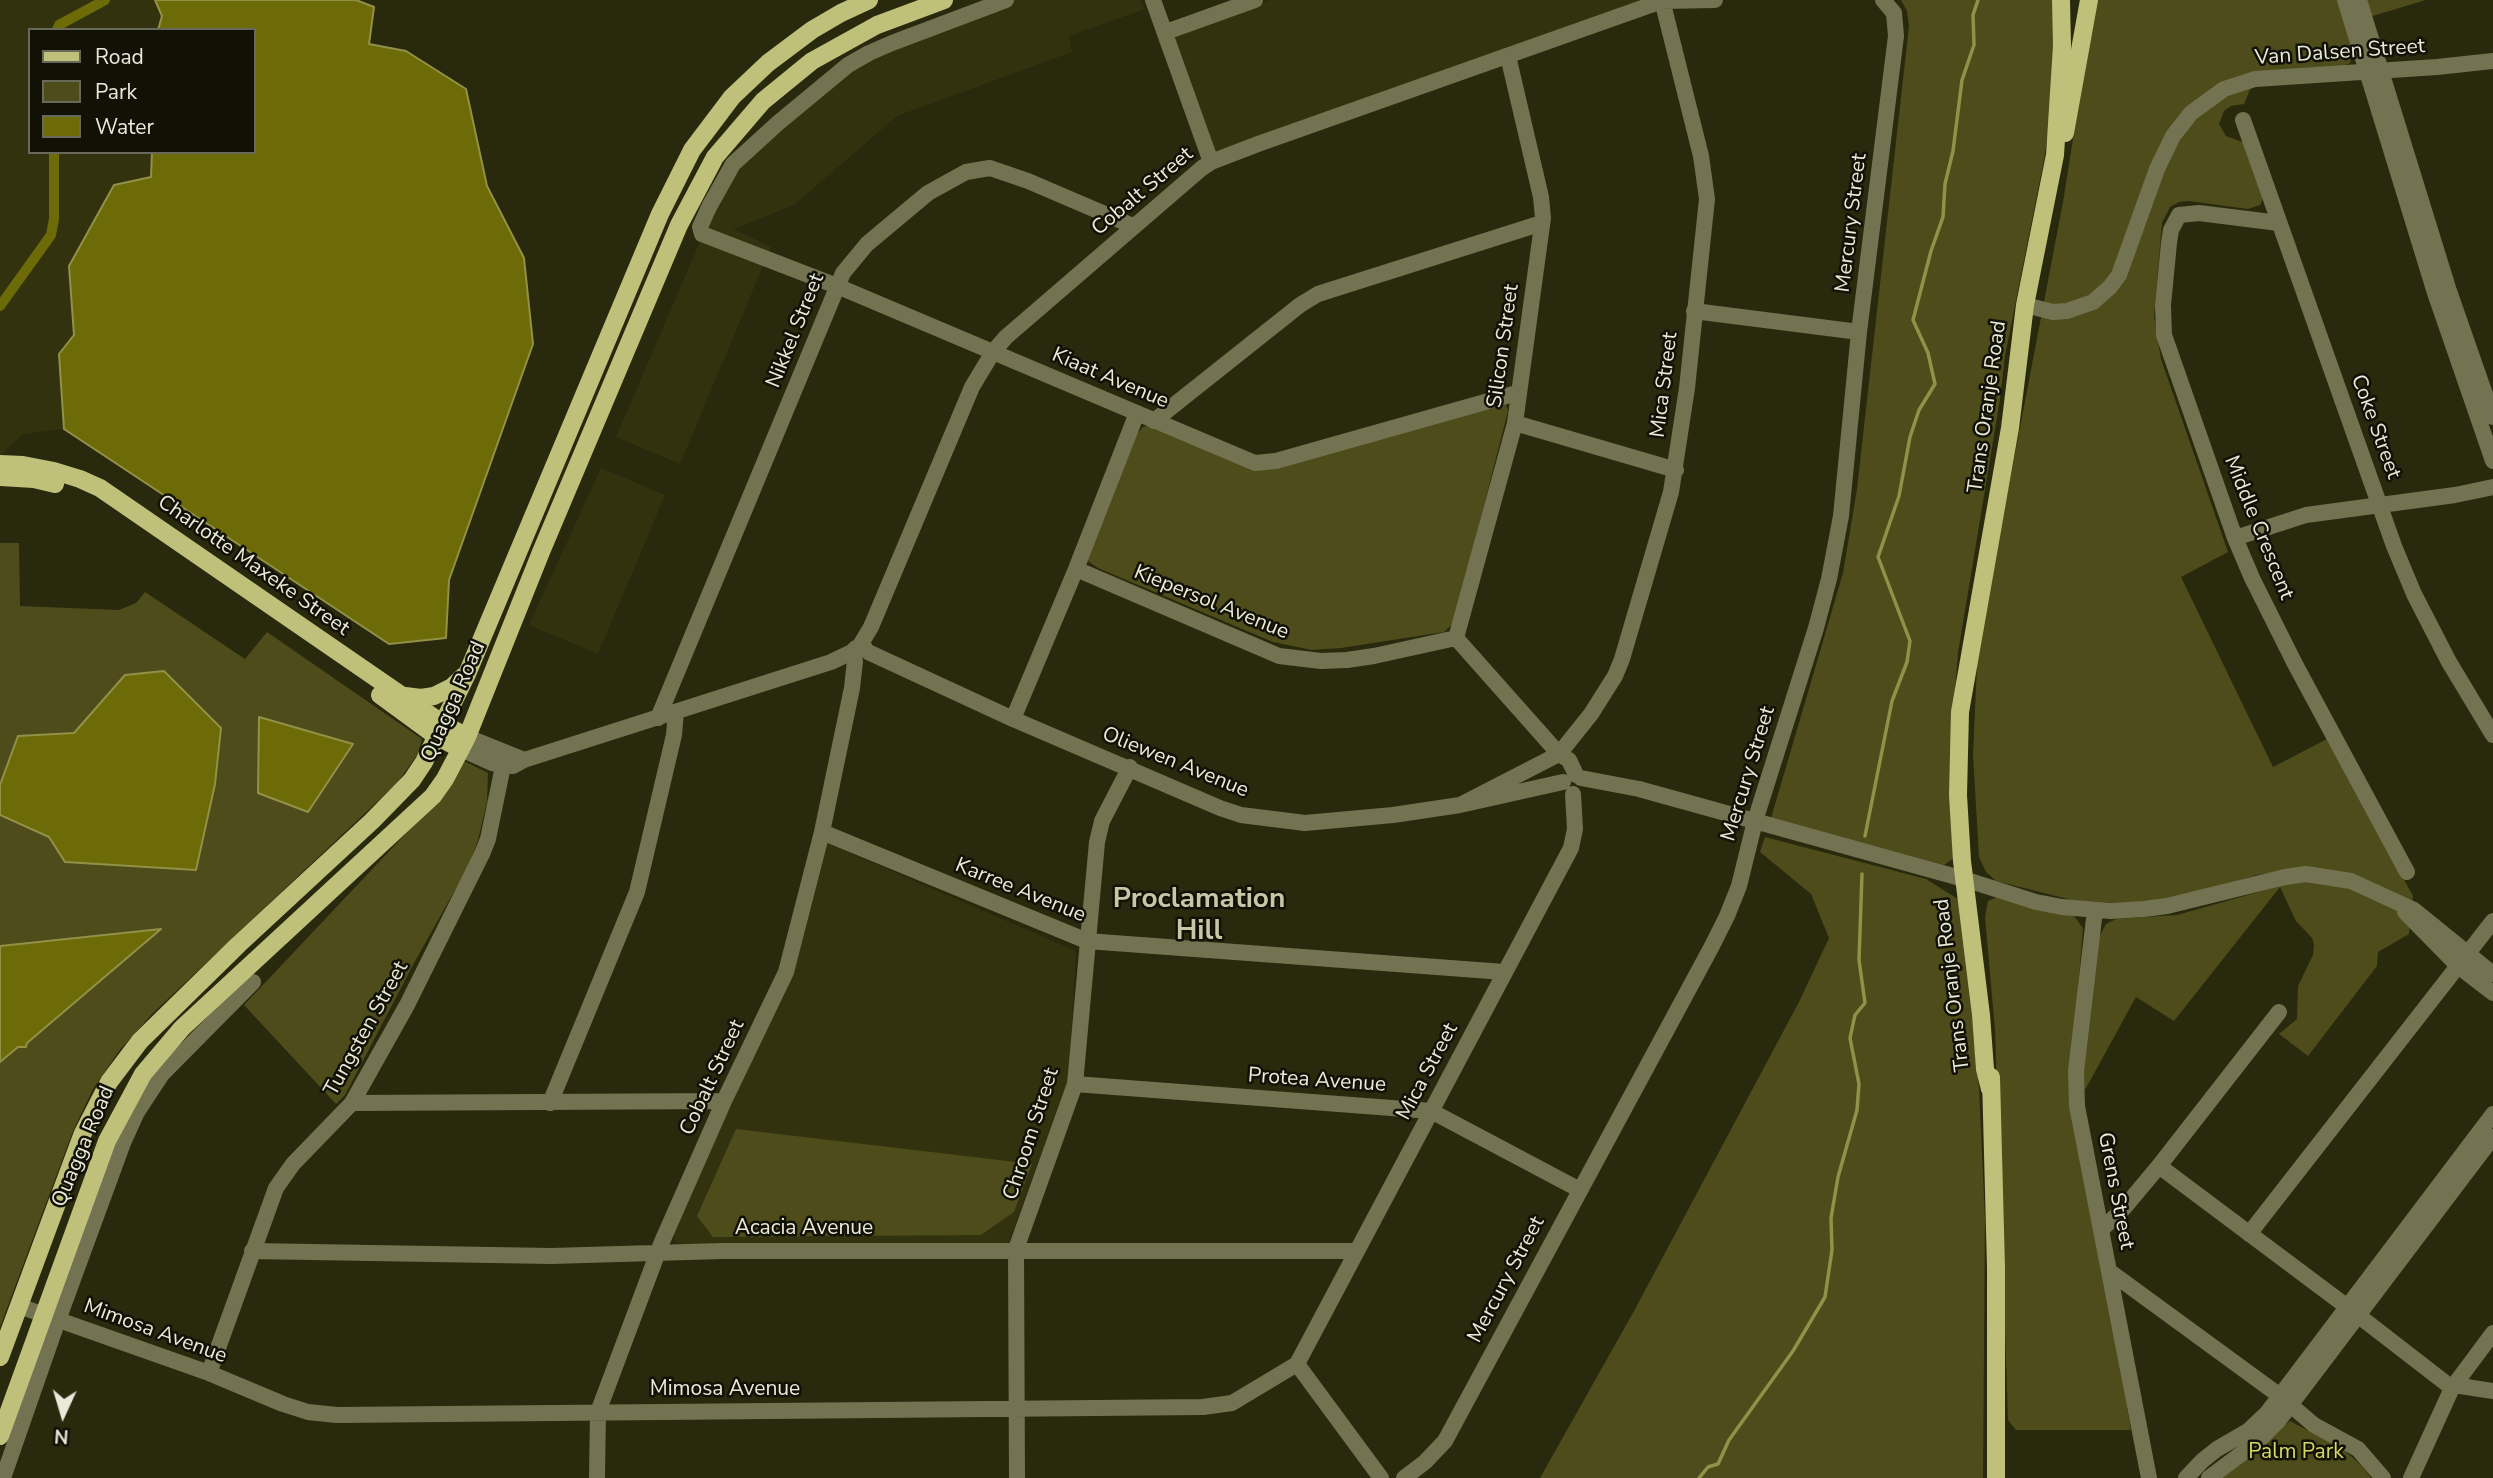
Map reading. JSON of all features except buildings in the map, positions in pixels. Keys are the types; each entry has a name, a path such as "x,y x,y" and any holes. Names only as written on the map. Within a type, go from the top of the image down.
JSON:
{"main road":[{"name":"Quagga Road","path":"0,1357 83,1133 109,1082 140,1041 238,945 372,821 404,788 424,762 467,674 660,214 692,150 732,97 768,63 812,30 869,0"},
{"name":"Quagga Road","path":"0,1436 51,1317 107,1141 131,1091 153,1059 192,1018 433,796 464,743 541,552 679,225 715,157 763,101 812,61 877,25 944,0"},
{"name":"Trans Oranje Road","path":"1996,1478 1996,1268 1990,1089 1992,1062 1989,1013 1970,881 1968,666 2010,428 2025,304 2055,155 2062,46 2061,0"},
{"name":"Trans Oranje Road","path":"2055,155 2068,126 2089,0"},
{"name":"Charlotte Maxeke Street","path":"0,464 46,469 100,488 398,694 440,730"},
{"name":"Charlotte Maxeke Street","path":"0,477 58,484 106,504 349,673 464,743"},
{"path":"398,694 414,698 434,696 452,687 467,674"}],"street":[{"name":"Kiaat Avenue","path":"1006,0 892,43 848,65 733,164 699,229 702,234 837,286 1244,459 1265,463 1517,393"},
{"path":"1153,0 1211,162"},
{"path":"1166,32 1255,0"},
{"name":"Cobalt Street","path":"597,1478 598,1412 658,1252 724,1101 786,972 822,832 861,656 972,387 993,352 1006,337 1133,226 1211,162 1662,1 1715,0"},
{"path":"2345,0 2373,71 2493,417"},
{"path":"2359,0 2373,71 2435,293 2493,461"},
{"name":"Mica Street","path":"1297,1364 1571,848 1575,829 1571,778 1591,714 1615,676 1622,659 1650,568 1676,470 1706,222 1705,176 1662,1"},
{"name":"Mercury Street","path":"1404,1478 1425,1462 1445,1441 1727,916 1738,886 1755,821 1796,695 1832,566 1842,516 1859,332 1896,36 1894,13 1885,1"},
{"name":"Silicon Street","path":"1456,638 1515,423 1542,223 1541,197 1508,56"},
{"name":"Van Dalsen Street","path":"2025,304 2053,312 2067,312 2092,302 2110,287 2119,275 2162,156 2182,122 2224,89 2256,79 2493,61"},
{"name":"Coke Street","path":"2243,120 2394,546 2414,594 2459,680 2493,735"},
{"name":"Nikkel Street","path":"658,718 837,286 846,268 867,244 928,193 966,172 990,168 1133,226"},
{"name":"Middle Crescent","path":"2279,223 2199,213 2183,213 2177,217 2169,243 2163,305 2164,335 2235,538 2252,578 2407,872"},
{"path":"1154,421 1300,305 1318,294 1542,223"},
{"path":"1694,311 1859,332"},
{"path":"1013,719 1137,413"},
{"path":"1515,423 1676,470"},
{"path":"2235,538 2306,515 2455,495 2493,487"},
{"name":"Kiepersol Avenue","path":"1076,569 1279,656 1347,660 1456,638"},
{"path":"1456,638 1571,778"},
{"path":"464,743 503,766 513,766 524,760 831,662 861,656"},
{"name":"Oliewen Avenue","path":"861,656 890,663 1013,719 1241,815 1292,822 1393,815 1460,805 1540,788 1571,778"},
{"path":"550,1103 637,892 677,712"},
{"path":"464,743 524,760"},
{"name":"Tungsten Street","path":"209,1373 281,1177 352,1103 407,1005 488,839 503,766"},
{"name":"Chroom Street","path":"1017,1478 1016,1249 1075,1084 1099,832 1130,767"},
{"name":"Oliewen Avenue","path":"1460,805 1571,778 1602,781 1970,881"},
{"name":"Karree Avenue","path":"822,832 1087,941 1504,972"},
{"path":"1970,881 2036,902 2095,910 2129,911 2168,906 2264,881 2306,874 2351,881 2400,904 2410,919 2463,960 2493,993"},
{"name":"Grens Street","path":"2095,910 2075,1089 2149,1478"},
{"path":"2249,1234 2493,920"},
{"path":"2463,960 2493,974"},
{"name":"Quagga Road","path":"3,1478 51,1317 137,1112 162,1074 253,982"},
{"path":"2101,1230 2123,1209 2159,1166 2278,1012"},
{"name":"Protea Avenue","path":"1075,1084 1431,1111 1580,1190"},
{"path":"352,1103 724,1101"},
{"path":"2208,1478 2269,1432 2285,1400 2493,1114"},
{"path":"2352,1310 2493,1138"},
{"path":"2159,1166 2453,1387 2493,1391"},
{"name":"Acacia Avenue","path":"252,1251 551,1256 658,1252 1016,1249 1356,1251"},
{"path":"2109,1271 2285,1400 2314,1425 2358,1449 2383,1478"},
{"name":"Mimosa Avenue","path":"19,1306 209,1373 283,1404 308,1412 337,1415 1219,1406 1246,1395 1297,1364"},
{"path":"2411,1478 2453,1387 2493,1333"},
{"path":"1297,1364 1381,1478"},
{"path":"2186,1478 2217,1449 2258,1423 2285,1400"}],"shaded area":[{"path":"0,0 155,0 162,16 159,28 28,28 28,154 152,154 151,177 114,185 69,266 74,335 59,354 64,429 23,434 0,456"},
{"path":"1012,0 1141,0 1145,9 1069,36 1072,52 897,116 794,205 733,229 771,247 680,464 616,437 731,170 866,55"},
{"path":"1271,0 1648,0 1211,169 1158,41"},
{"path":"601,468 665,495 598,654 529,625"},
{"path":"820,840 1076,951 1069,1078 1008,1244 681,1246 675,1240 673,1233 787,979"}],"green space":[{"path":"1901,0 2053,0 2055,64 2044,160 2005,356 1958,653 1953,718 1954,858 1944,865 1771,818 1843,573 1857,489 1909,26 1907,11"},
{"path":"2095,0 2426,0 2346,24 2353,53 2350,63 2343,66 2257,73 2244,104 2231,106 2224,111 2219,124 2226,136 2242,142 2248,148 2263,195 2262,201 2260,205 2248,209 2189,201 2170,207 2162,223 2154,317 2161,359 2228,552 2181,577 2273,767 2327,739 2413,896 2409,934 2378,952 2377,966 2308,1056 2279,1034 2297,1019 2298,986 2313,955 2314,944 2312,938 2296,921 2280,887 2174,1021 2136,997 2085,1090 2081,1077 2099,937 2106,924 2116,919 2177,915 2280,886 2275,872 2155,901 2114,903 2072,900 1996,881 1986,872 1979,857 1973,755 1977,665 2063,202"},
{"path":"1498,404 1506,405 1508,411 1454,623 1444,632 1312,650 1273,642 1098,568 1088,561 1086,556 1133,438 1143,427 1150,424 1245,466"},
{"path":"0,543 19,543 20,606 119,610 136,603 145,592 245,659 267,632 422,739 418,754 397,783 152,1014 119,1051 93,1089 73,1131 0,1327 0,1062 18,1047 26,1047 27,1043 160,930 0,946 0,815 49,837 196,870 215,784 221,729 125,675 74,733 18,736 0,785"},
{"path":"462,760 488,773 487,802 469,865 345,1095 336,1104 244,1005 445,792"},
{"path":"1765,837 1926,879 1961,901 1979,1088 1985,1219 1983,1478 1540,1478 1634,1311 1799,1002 1829,938 1811,894 1760,852"},
{"path":"1997,897 2034,909 2074,916 2083,928 2071,1078 2131,1430 2016,1430 2008,1420 1995,1030 1985,917 1988,901"},
{"path":"736,1129 1032,1164 1014,1212 981,1235 713,1237 697,1216"},
{"name":"Palm Park","path":"2290,1421 2343,1449 2371,1478 2215,1478"}],"water":[{"path":"155,0 356,0 374,7 369,44 406,51 466,89 487,186 524,258 533,344 449,580 446,638 389,644 64,429 59,354 74,335 69,266 114,185 151,177 152,154 256,154 256,28 159,28 162,16"},
{"path":"164,671 221,728 215,784 196,870 65,862 49,837 0,815 0,785 18,736 74,733 125,675"},
{"path":"259,717 353,744 308,812 258,793"},
{"path":"161,929 27,1043 26,1047 18,1047 0,1062 0,946"}],"waterway":[{"path":"58,28 105,0"},
{"path":"1865,836 1892,701 1907,662 1910,641 1878,557 1899,496 1910,437 1919,410 1935,384 1928,353 1913,320 1943,217 1945,184 1953,151 1962,80 1974,45 1973,15 1978,0"},
{"path":"0,306 51,235 54,219 54,154"},
{"path":"1699,1478 1708,1467 1718,1464 1729,1440 1793,1351 1825,1297 1832,1250 1831,1218 1838,1177 1857,1110 1859,1084 1850,1038 1855,1015 1865,1003 1859,960 1862,874"}],"district":[{"name":"Proclamation Hill","path":"1199,916"}]}
